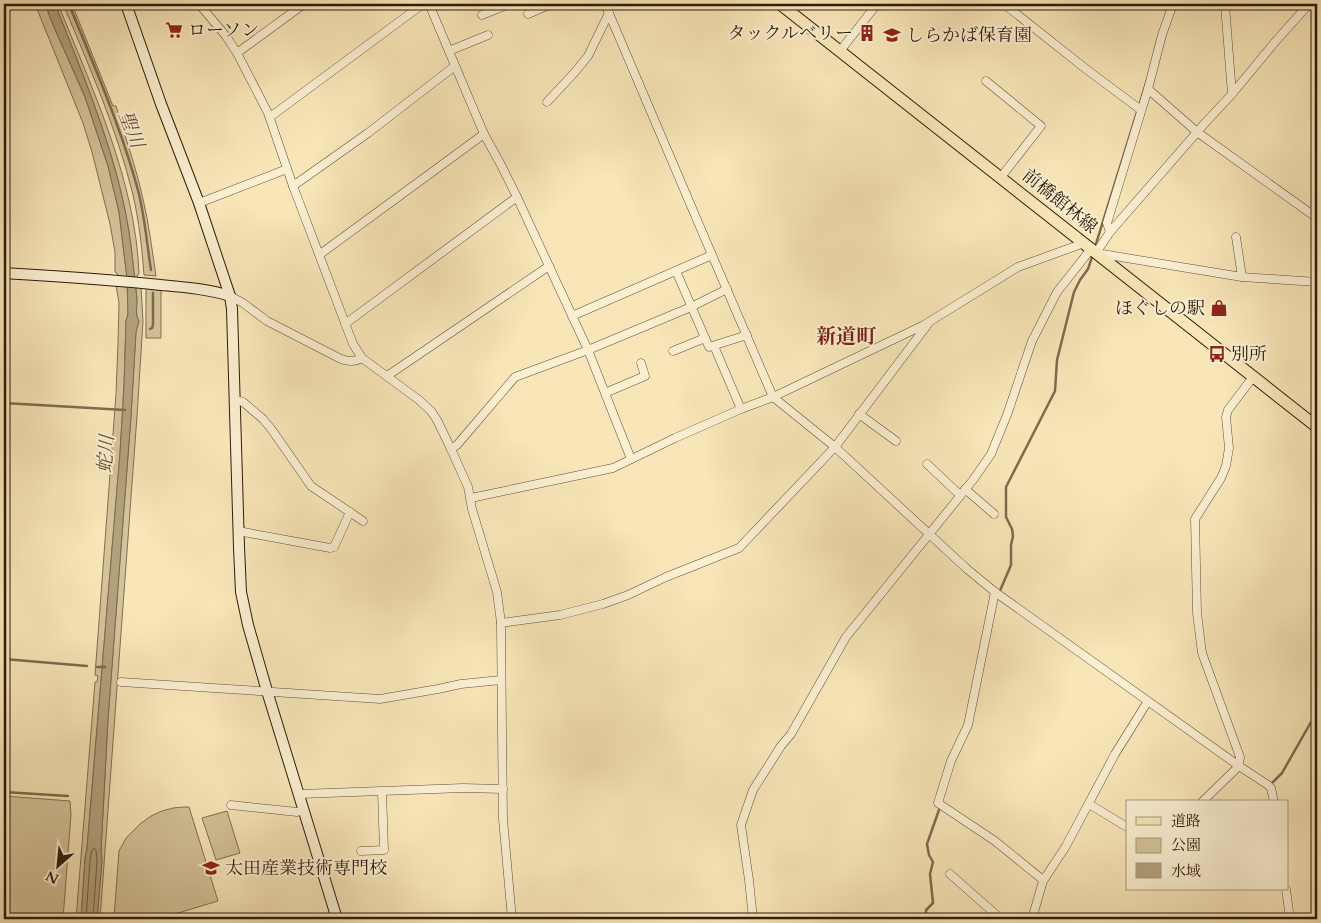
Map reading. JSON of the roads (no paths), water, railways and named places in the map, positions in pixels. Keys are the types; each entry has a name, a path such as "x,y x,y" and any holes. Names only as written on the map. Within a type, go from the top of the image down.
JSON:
{"main road":[{"name":"前橋館林線","path":"780,4 1317,427"}],"street":[{"path":"126,4 199,203 230,296 242,595 248,625 267,691 337,919"},
{"path":"199,4 226,36 237,53 270,117 293,186 353,344 362,358 431,411 468,487 472,508 497,592 501,623 502,789 512,919"},
{"path":"237,53 304,4"},
{"path":"270,117 423,4"},
{"path":"430,4 484,134 517,197 588,350 631,459"},
{"path":"482,15 509,4"},
{"path":"528,14 551,4"},
{"path":"605,4 774,397 835,447 967,569 995,592 1239,766 1268,784 1271,788 1274,800"},
{"path":"840,50 877,4"},
{"path":"1004,4 1141,110"},
{"path":"1110,232 1107,224 1148,89 1162,35 1173,4"},
{"path":"1224,4 1226,5 1232,94"},
{"path":"753,919 741,825 754,790 790,734 846,638 963,492 991,454 1007,415 1032,341 1057,292 1090,248 1110,232 1309,4"},
{"path":"547,102 588,56 609,13"},
{"path":"449,52 488,35"},
{"path":"293,186 368,133 455,66"},
{"path":"986,81 1041,126 1001,177"},
{"path":"1148,89 1197,132 1317,218"},
{"path":"319,255 484,134"},
{"path":"199,203 287,169"},
{"path":"345,324 517,197"},
{"path":"1236,237 1242,277"},
{"path":"471,498 613,468 741,409 774,397 929,323 1018,267 1090,248 1242,277 1317,282"},
{"path":"572,316 712,255"},
{"path":"387,376 549,266"},
{"path":"676,271 709,347 747,335"},
{"path":"4,273 140,282 230,296 267,321 341,360 353,361 362,358"},
{"path":"451,449 458,445 515,377 588,350 691,307 726,289"},
{"path":"501,623 560,615 603,604 739,548 835,447 929,323"},
{"path":"673,351 705,338"},
{"path":"714,346 741,409"},
{"path":"605,393 645,376 641,363"},
{"path":"1204,800 1239,766 1240,757 1202,653 1197,613 1195,519 1221,478 1226,466 1229,448 1226,417 1228,410 1253,377"},
{"path":"235,400 243,402 263,419 311,486 363,521"},
{"path":"859,414 896,441"},
{"path":"926,464 994,514"},
{"path":"238,531 330,548 334,547 350,512"},
{"path":"995,592 968,725 951,761 938,803 996,842 1044,880"},
{"path":"121,682 380,699 461,684 501,680"},
{"path":"1032,919 1044,880 1066,846 1116,754 1148,701"},
{"path":"300,794 463,788 502,789"},
{"path":"361,851 384,850 382,792"},
{"path":"1090,804 1126,826"},
{"path":"231,805 297,812 304,810"},
{"path":"950,874 1001,919"},
{"path":"1286,890 1290,919"}],"water":[{"path":"45,4 55,4 90,93 119,183 131,246 139,321 136,332 108,719 102,860 97,919 81,919 120,453 126,321 128,314 127,278 119,212 108,166 85,97"}],"waterway":[{"name":"聖川","path":"69,4 107,98 132,170 141,203 151,270"},
{"path":"1095,247 1147,80"},
{"path":"999,593 1011,565 1013,536 1006,517 1006,487 1055,391 1057,360 1074,292 1088,269 1093,254"},
{"name":"聖川","path":"150,329 153,325 153,293"},
{"path":"4,403 125,410"},
{"path":"4,659 87,666"},
{"path":"97,667 105,667"},
{"path":"1273,782 1282,773 1311,722 1317,720"},
{"path":"4,792 68,796"},
{"path":"926,919 926,910 933,903 930,874 933,862 929,855 927,844 940,807"}],"place":[{"name":"ローソン","path":"174,30"},
{"name":"タックルベリー","path":"867,33"},
{"name":"しらかば保育園","path":"892,35"},
{"name":"ほぐしの駅","path":"1219,308"},
{"name":"別所","path":"1217,354"},
{"name":"太田産業技術専門校","path":"211,868"}],"district":[{"name":"新道町","path":"846,336"}],"water label":[{"name":"蛇川","path":"105,454"}]}
